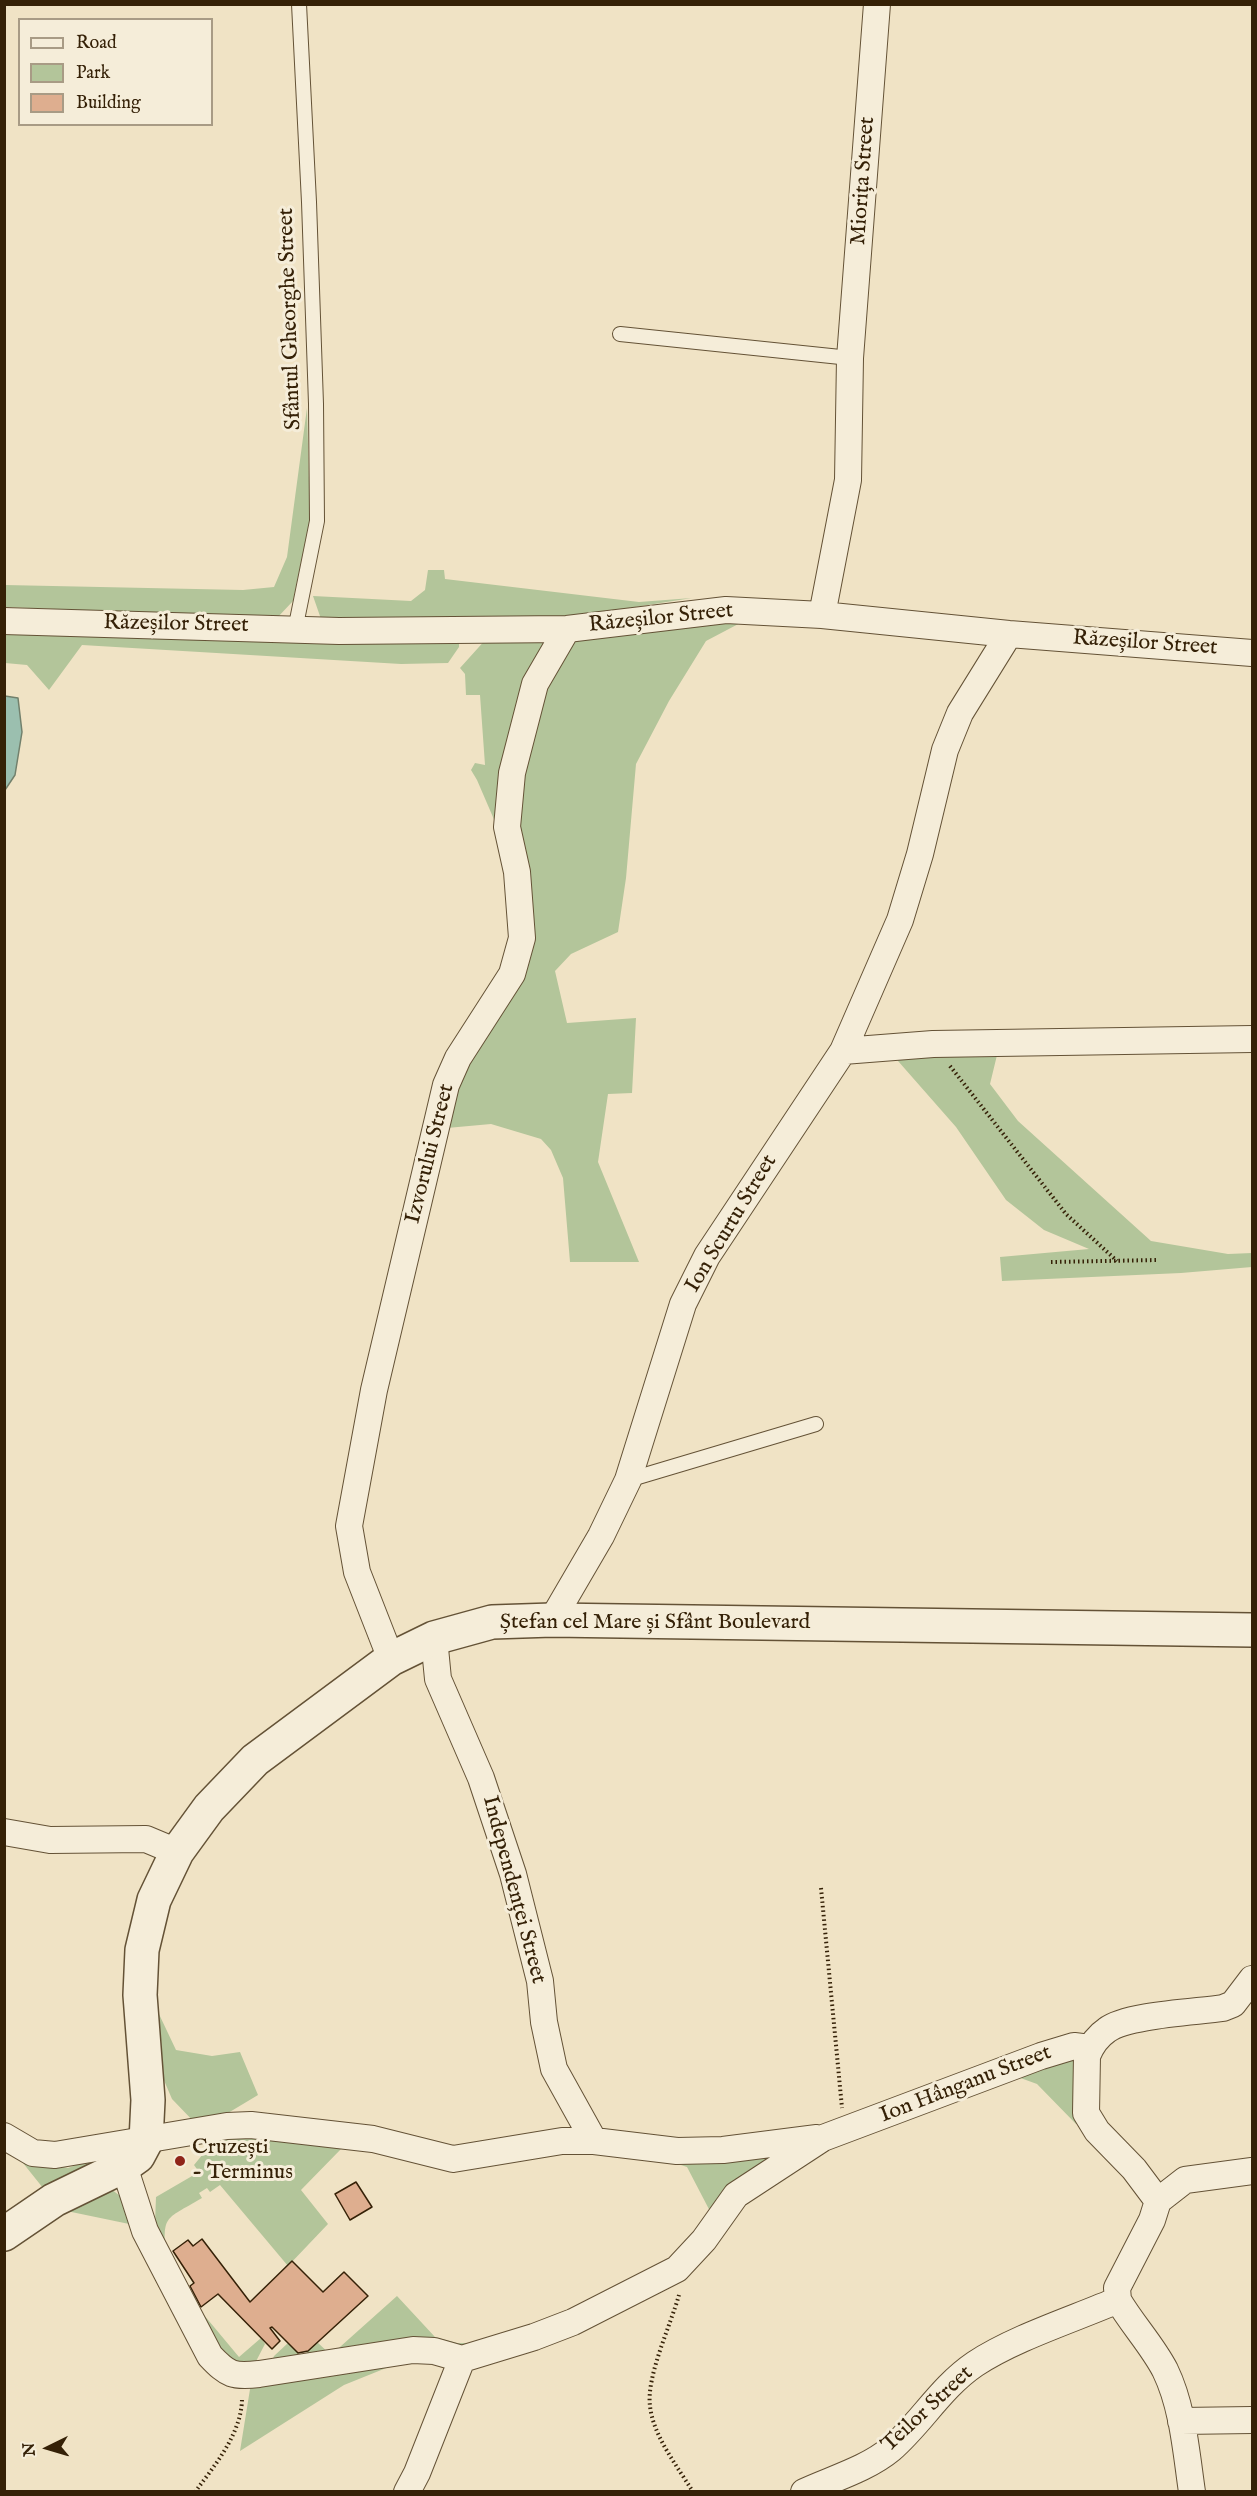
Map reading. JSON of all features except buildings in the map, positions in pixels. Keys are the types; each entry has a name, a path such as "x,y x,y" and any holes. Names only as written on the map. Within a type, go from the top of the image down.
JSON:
{"street":[{"name":"Miorița Street","path":"822,615 848,480 850,358 877,4"},
{"name":"Răzeșilor Street","path":"4,621 295,630 567,629 726,610 822,615 1010,634 1252,652"},
{"name":"Izvorului Street","path":"392,1659 376,1626 357,1572 349,1526 375,1390 446,1085 458,1058 512,974 522,938 517,872 507,827 512,773 536,684 567,629"},
{"name":"Ion Scurtu Street","path":"552,1620 601,1536 628,1480 683,1304 707,1256 843,1051 900,920 920,854 945,750 960,713 1010,634"},
{"path":"843,1051 933,1044 1252,1039"},
{"name":"Ștefan cel Mare și Sfânt Boulevard","path":"146,2141 148,2100 140,1995 142,1950 154,1900 177,1852 209,1808 255,1760 392,1659 434,1638 492,1622 552,1620 1252,1630"},
{"name":"Independenței Street","path":"434,1638 438,1679 482,1778 513,1874 535,1960 554,2069 594,2141"},
{"path":"4,1832 50,1840 146,1839 177,1852"},
{"path":"1158,2201 1134,2169 1096,2131 1086,2113 1087,2056 1090,2048 1107,2029 1129,2021 1222,2008 1233,2004 1252,1979"},
{"name":"Ion Hânganu Street","path":"462,2359 534,2337 573,2322 677,2269 704,2240 736,2195 833,2135 1041,2056 1074,2046 1090,2048"},
{"path":"4,2136 33,2153 55,2156 227,2126 251,2125 373,2139 453,2159 562,2141 594,2141 677,2151 723,2150 833,2135"},
{"path":"4,2234 54,2200 124,2166 138,2156 146,2141"},
{"path":"124,2166 145,2231 210,2356 226,2373 240,2376 321,2366 413,2350 434,2351 462,2359 417,2473 407,2492"},
{"path":"1192,2492 1181,2421 1165,2370 1118,2300 1116,2288 1152,2220 1158,2201 1185,2180 1252,2171"},
{"name":"Teilor Street","path":"804,2492 868,2463 890,2450 944,2390 975,2365 1006,2348 1118,2300"},
{"path":"1181,2421 1252,2420"}],"lane":[{"name":"Sfântul Gheorghe Street","path":"295,630 316,521 316,404 299,4"},
{"path":"620,334 850,358"},
{"path":"628,1480 816,1424"}],"path":[{"path":"933,1044 1066,1214 1117,1261"},
{"path":"1051,1262 1157,1260"},
{"path":"821,1888 833,2135"},
{"path":"677,2269 680,2292 650,2385 650,2407 658,2433 693,2492"},
{"path":"195,2492 216,2463 237,2425 243,2401 240,2376"}],"green space":[{"path":"307,408 310,518 293,601 277,618 5,607 5,585 243,590 274,587 287,557"},
{"path":"428,570 444,570 445,579 639,602 692,598 572,617 321,619 313,596 411,601 425,590"},
{"path":"713,619 744,621 706,641 669,701 636,764 626,878 618,932 571,954 555,971 567,1023 636,1018 632,1093 608,1094 598,1162 639,1262 570,1262 563,1178 551,1150 541,1139 491,1124 447,1128 463,1067 515,982 519,778 542,687 577,636"},
{"path":"4,634 317,640 459,637 459,647 448,663 401,664 82,645 49,690 27,665 5,663"},
{"path":"553,636 502,838 471,770 475,763 485,765 480,695 466,695 465,674 460,668 487,638"},
{"path":"998,1051 990,1084 1018,1121 1151,1241 1228,1254 1252,1253 1252,1267 1181,1273 1002,1281 1000,1257 1089,1249 1044,1230 1006,1200 956,1127 891,1053"},
{"path":"158,2012 176,2050 212,2056 240,2052 258,2095 223,2116 197,2125 172,2099 163,2078 153,2016"},
{"path":"1072,2056 1081,2062 1080,2114 1076,2124 1037,2084 1015,2076"},
{"path":"221,2132 370,2149 341,2149 301,2190 328,2224 288,2266 220,2185 210,2192 207,2188 199,2193 202,2198 168,2220 165,2234 166,2260 155,2223 156,2197 199,2172 194,2165"},
{"path":"801,2147 712,2215 687,2167 666,2160"},
{"path":"107,2154 112,2159 47,2193 19,2158 68,2168"},
{"path":"111,2189 124,2199 134,2225 57,2209"},
{"path":"397,2296 435,2337 457,2343 483,2343 459,2348 269,2368 274,2356 288,2343 302,2357 317,2342 331,2355"},
{"path":"199,2309 239,2357 261,2338 265,2344 252,2369 229,2363 200,2318"},
{"path":"406,2360 344,2385 240,2451 251,2383"}],"shaded area":[{"path":"5,696 18,698 22,732 15,775 5,790"}],"place":[{"name":"Cruzești - Terminus","path":"180,2161"}]}
